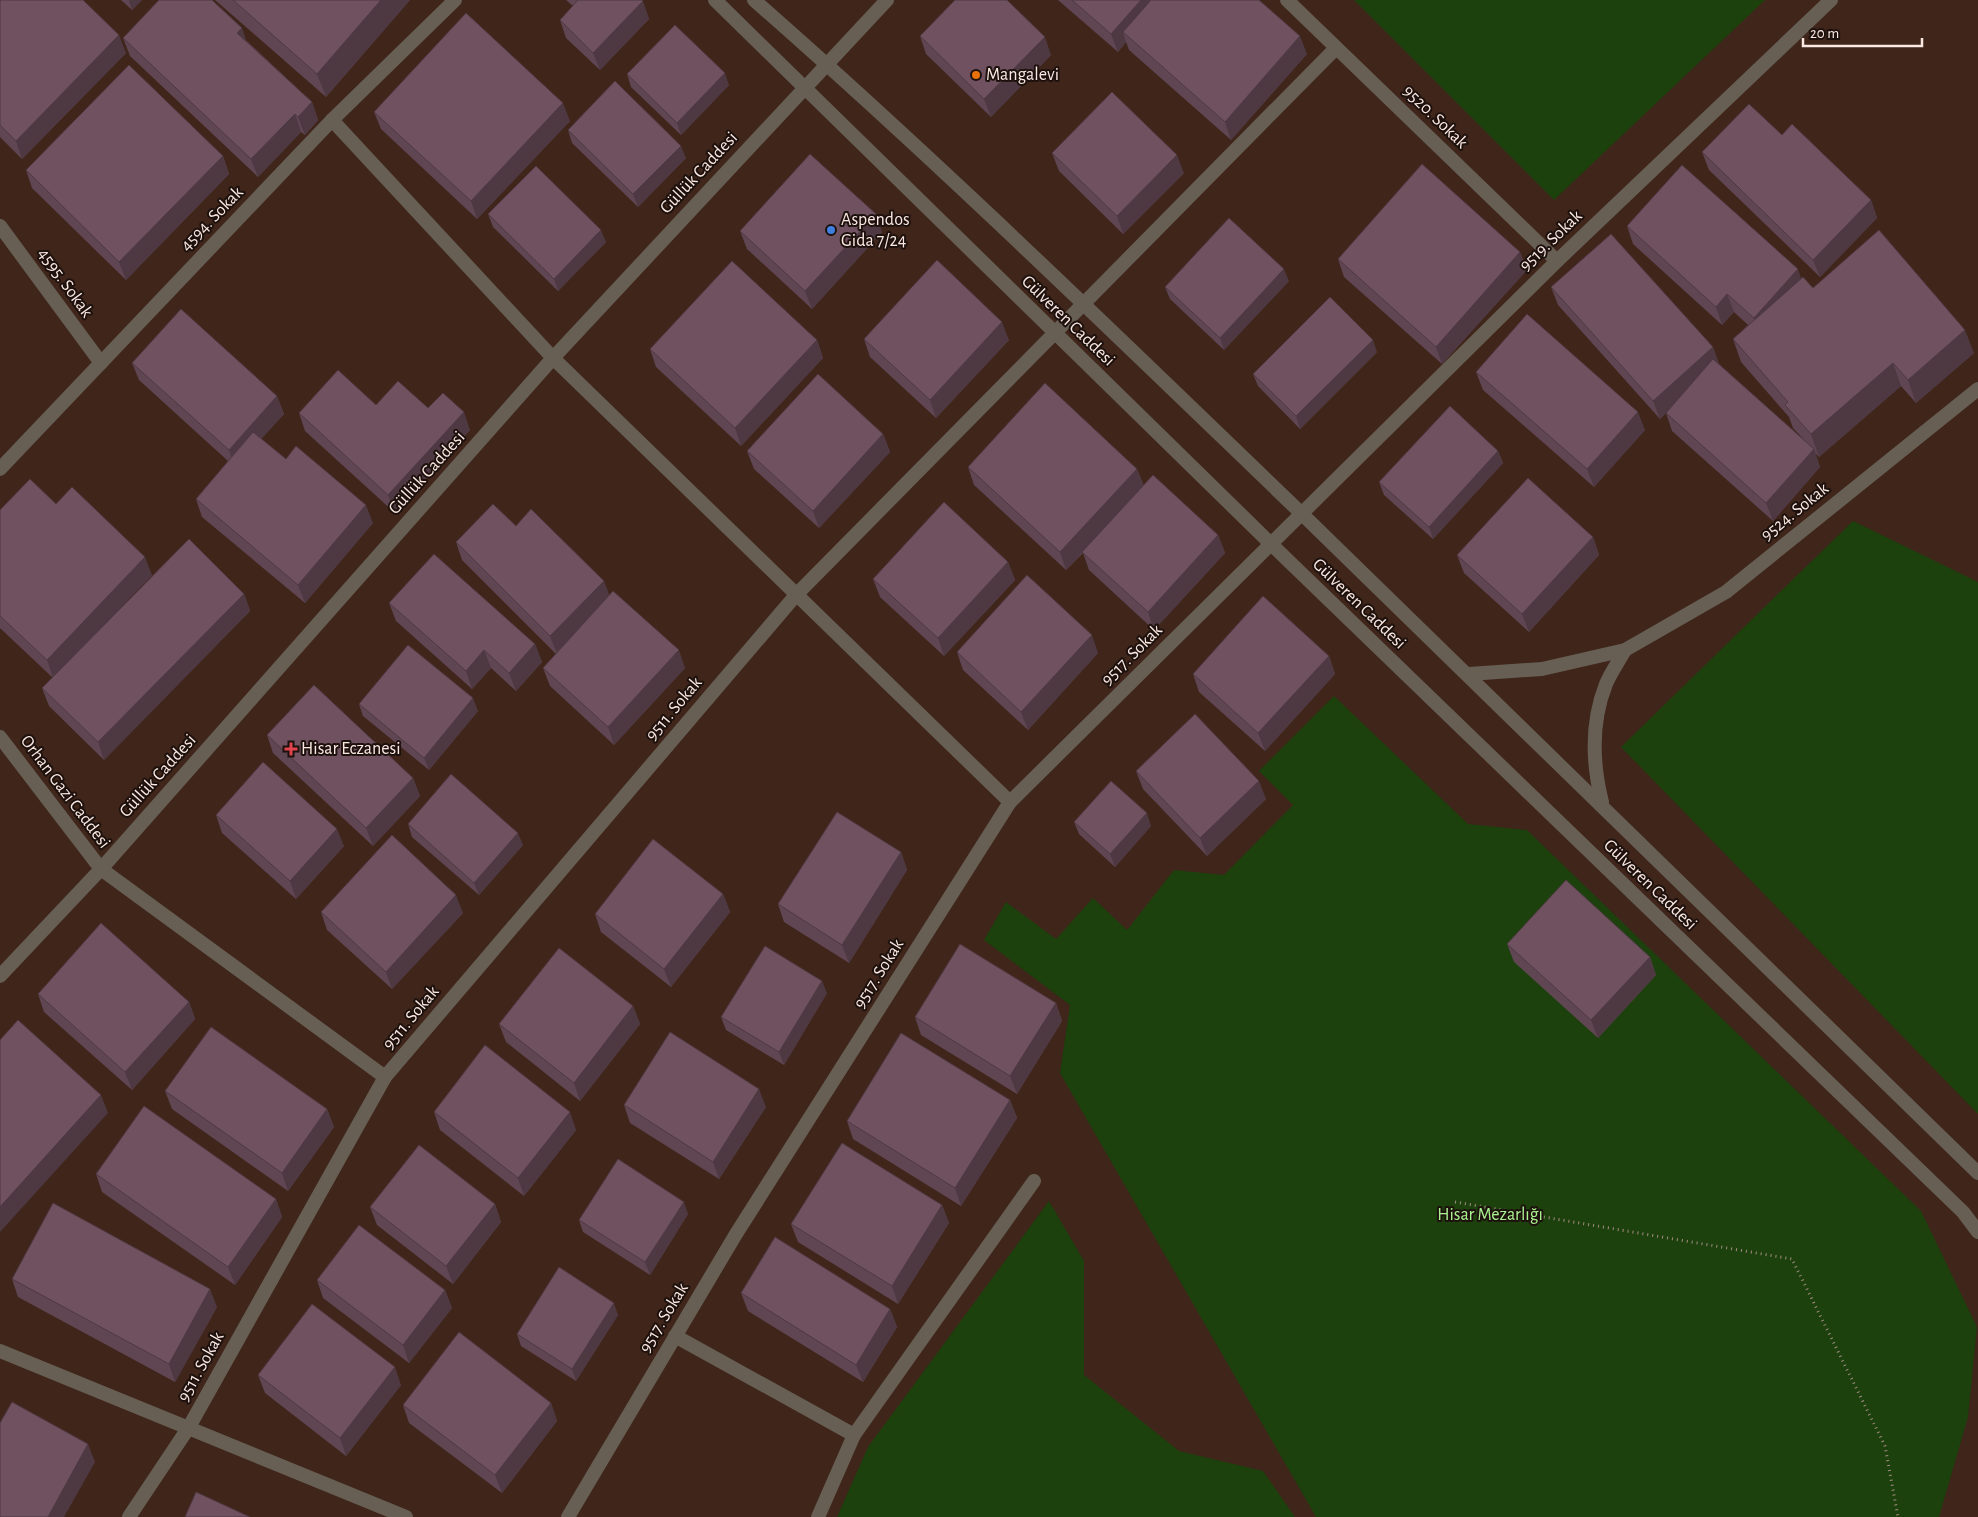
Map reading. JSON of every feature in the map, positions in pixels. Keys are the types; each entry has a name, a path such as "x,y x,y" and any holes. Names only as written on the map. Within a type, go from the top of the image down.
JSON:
{"street":[{"name":"4594. Sokak","path":"0,469 332,120 454,0"},
{"name":"Gülveren Caddesi","path":"715,0 1270,544 1963,1212 1978,1232"},
{"name":"Gülveren Caddesi","path":"754,0 827,64 1085,304 1602,803 1978,1173"},
{"name":"Güllük Caddesi","path":"0,976 101,869 553,358 887,0"},
{"name":"9520. Sokak","path":"1287,0 1557,261"},
{"name":"9519. Sokak","path":"1302,514 1557,261 1831,0"},
{"name":"9511. Sokak","path":"129,1517 188,1427 385,1077 796,595 1336,48"},
{"path":"332,120 553,358 1010,802"},
{"name":"4595. Sokak","path":"0,226 101,363"},
{"name":"9524. Sokak","path":"1469,674 1542,669 1626,650 1726,592 1978,389"},
{"name":"9517. Sokak","path":"568,1517 741,1226 1010,802 1302,514"},
{"name":"9524. Sokak","path":"1602,803 1595,774 1594,732 1606,683 1626,650"},
{"name":"Orhan Gazi Caddesi","path":"0,737 101,869 385,1077"},
{"path":"818,1517 854,1435 1034,1181"},
{"path":"675,1336 854,1435"},
{"path":"0,1351 406,1517"}],"path":[{"path":"1455,1202 1792,1259 1885,1446 1898,1517"}],"green space":[{"path":"1354,0 1765,0 1554,200"},
{"path":"1853,521 1978,582 1978,1114 1621,747"},
{"name":"Hisar Mezarlığı","path":"1334,696 1468,824 1527,830 1921,1211 1977,1327 1968,1417 1939,1517 1316,1517 1060,1073 1070,1005 984,940 1006,902 1056,939 1093,898 1127,930 1174,870 1224,875 1293,805 1259,771"},
{"path":"1049,1201 1084,1261 1084,1375 1179,1451 1263,1471 1295,1517 837,1517 868,1447"}],"building":[{"path":"0,0 83,0 119,35 16,141 0,125"},
{"path":"159,0 212,0 242,28 237,33 312,102 298,117 295,114 251,159 123,38"},
{"path":"233,0 381,0 317,74"},
{"path":"578,0 643,1 593,53 560,20"},
{"path":"955,0 1007,0 1045,37 984,99 920,36"},
{"path":"1072,0 1141,0 1111,34"},
{"path":"1151,0 1259,0 1300,36 1225,122 1123,32"},
{"path":"466,13 563,103 471,201 374,112"},
{"path":"675,25 725,73 677,123 627,74"},
{"path":"129,65 223,156 119,262 26,170"},
{"path":"615,81 681,146 633,194 568,130"},
{"path":"1112,92 1177,155 1117,216 1052,153"},
{"path":"1749,104 1782,135 1792,124 1871,200 1813,260 1702,152"},
{"path":"810,154 876,214 805,291 740,231"},
{"path":"1422,164 1520,252 1436,347 1338,259"},
{"path":"1682,165 1798,269 1754,318 1727,294 1716,307 1627,226"},
{"path":"536,166 601,230 554,279 488,214"},
{"path":"1229,218 1284,269 1220,338 1165,287"},
{"path":"1879,230 1965,330 1908,380 1893,363 1811,434 1785,405 1788,402 1733,339 1803,277 1813,288"},
{"path":"1611,234 1713,347 1653,401 1551,287"},
{"path":"937,260 1002,322 930,400 864,339"},
{"path":"732,261 817,340 735,428 650,349"},
{"path":"1330,297 1373,340 1296,416 1253,374"},
{"path":"181,309 277,396 229,450 132,363"},
{"path":"1527,314 1638,412 1587,469 1476,372"},
{"path":"1713,359 1814,449 1766,503 1666,413"},
{"path":"338,370 376,405 398,381 428,408 443,393 464,412 388,495 299,413"},
{"path":"818,374 883,434 813,511 747,451"},
{"path":"1045,383 1137,469 1060,552 968,467"},
{"path":"1450,406 1498,451 1429,527 1379,482"},
{"path":"253,432 286,459 296,446 366,505 298,585 196,499"},
{"path":"1153,475 1218,535 1148,612 1082,552"},
{"path":"1528,478 1593,537 1522,614 1457,555"},
{"path":"30,479 56,504 72,487 145,557 47,660 0,616 0,510"},
{"path":"944,502 1008,562 938,638 873,579"},
{"path":"493,504 516,526 531,509 604,581 550,636 456,542"},
{"path":"189,539 244,594 98,742 42,688"},
{"path":"434,554 535,644 509,673 484,650 466,671 389,603"},
{"path":"1027,575 1092,635 1021,712 957,652"},
{"path":"613,591 679,650 608,727 543,668"},
{"path":"1263,596 1329,656 1258,733 1193,674"},
{"path":"408,645 473,698 424,758 359,704"},
{"path":"314,685 413,778 366,828 267,735"},
{"path":"1195,714 1259,781 1200,838 1136,771"},
{"path":"263,762 337,829 290,881 216,815"},
{"path":"451,774 518,833 474,883 408,824"},
{"path":"1111,781 1147,813 1110,854 1074,822"},
{"path":"837,812 901,852 842,945 778,904"},
{"path":"392,835 456,895 386,972 321,912"},
{"path":"653,839 723,894 664,969 595,914"},
{"path":"1566,880 1650,957 1591,1020 1507,944"},
{"path":"101,923 189,1002 125,1072 38,994"},
{"path":"960,944 1056,1003 1010,1076 915,1017"},
{"path":"765,946 822,981 779,1052 721,1017"},
{"path":"559,948 633,1006 574,1083 499,1024"},
{"path":"18,1020 101,1095 0,1207 0,1040"},
{"path":"211,1027 327,1109 282,1173 165,1091"},
{"path":"670,1032 759,1089 713,1162 624,1105"},
{"path":"901,1033 1010,1100 955,1188 847,1121"},
{"path":"485,1045 570,1112 518,1178 434,1112"},
{"path":"144,1106 276,1199 228,1267 96,1174"},
{"path":"842,1143 942,1205 892,1286 791,1224"},
{"path":"419,1145 495,1204 446,1266 370,1207"},
{"path":"618,1159 684,1202 645,1262 579,1220"},
{"path":"53,1203 210,1289 169,1364 12,1279"},
{"path":"359,1225 445,1290 403,1345 317,1280"},
{"path":"775,1237 890,1309 856,1365 741,1293"},
{"path":"559,1267 614,1303 572,1369 517,1334"},
{"path":"312,1304 395,1367 340,1438 258,1375"},
{"path":"459,1332 551,1403 495,1475 403,1405"},
{"path":"12,1402 88,1444 48,1517 0,1517 0,1423"},
{"path":"196,1492 250,1517 185,1517"}],"place":[{"name":"Mangalevi","path":"976,75"},
{"name":"Aspendos Gida 7/24","path":"831,230"},
{"name":"Hisar Eczanesi","path":"291,749"}]}
